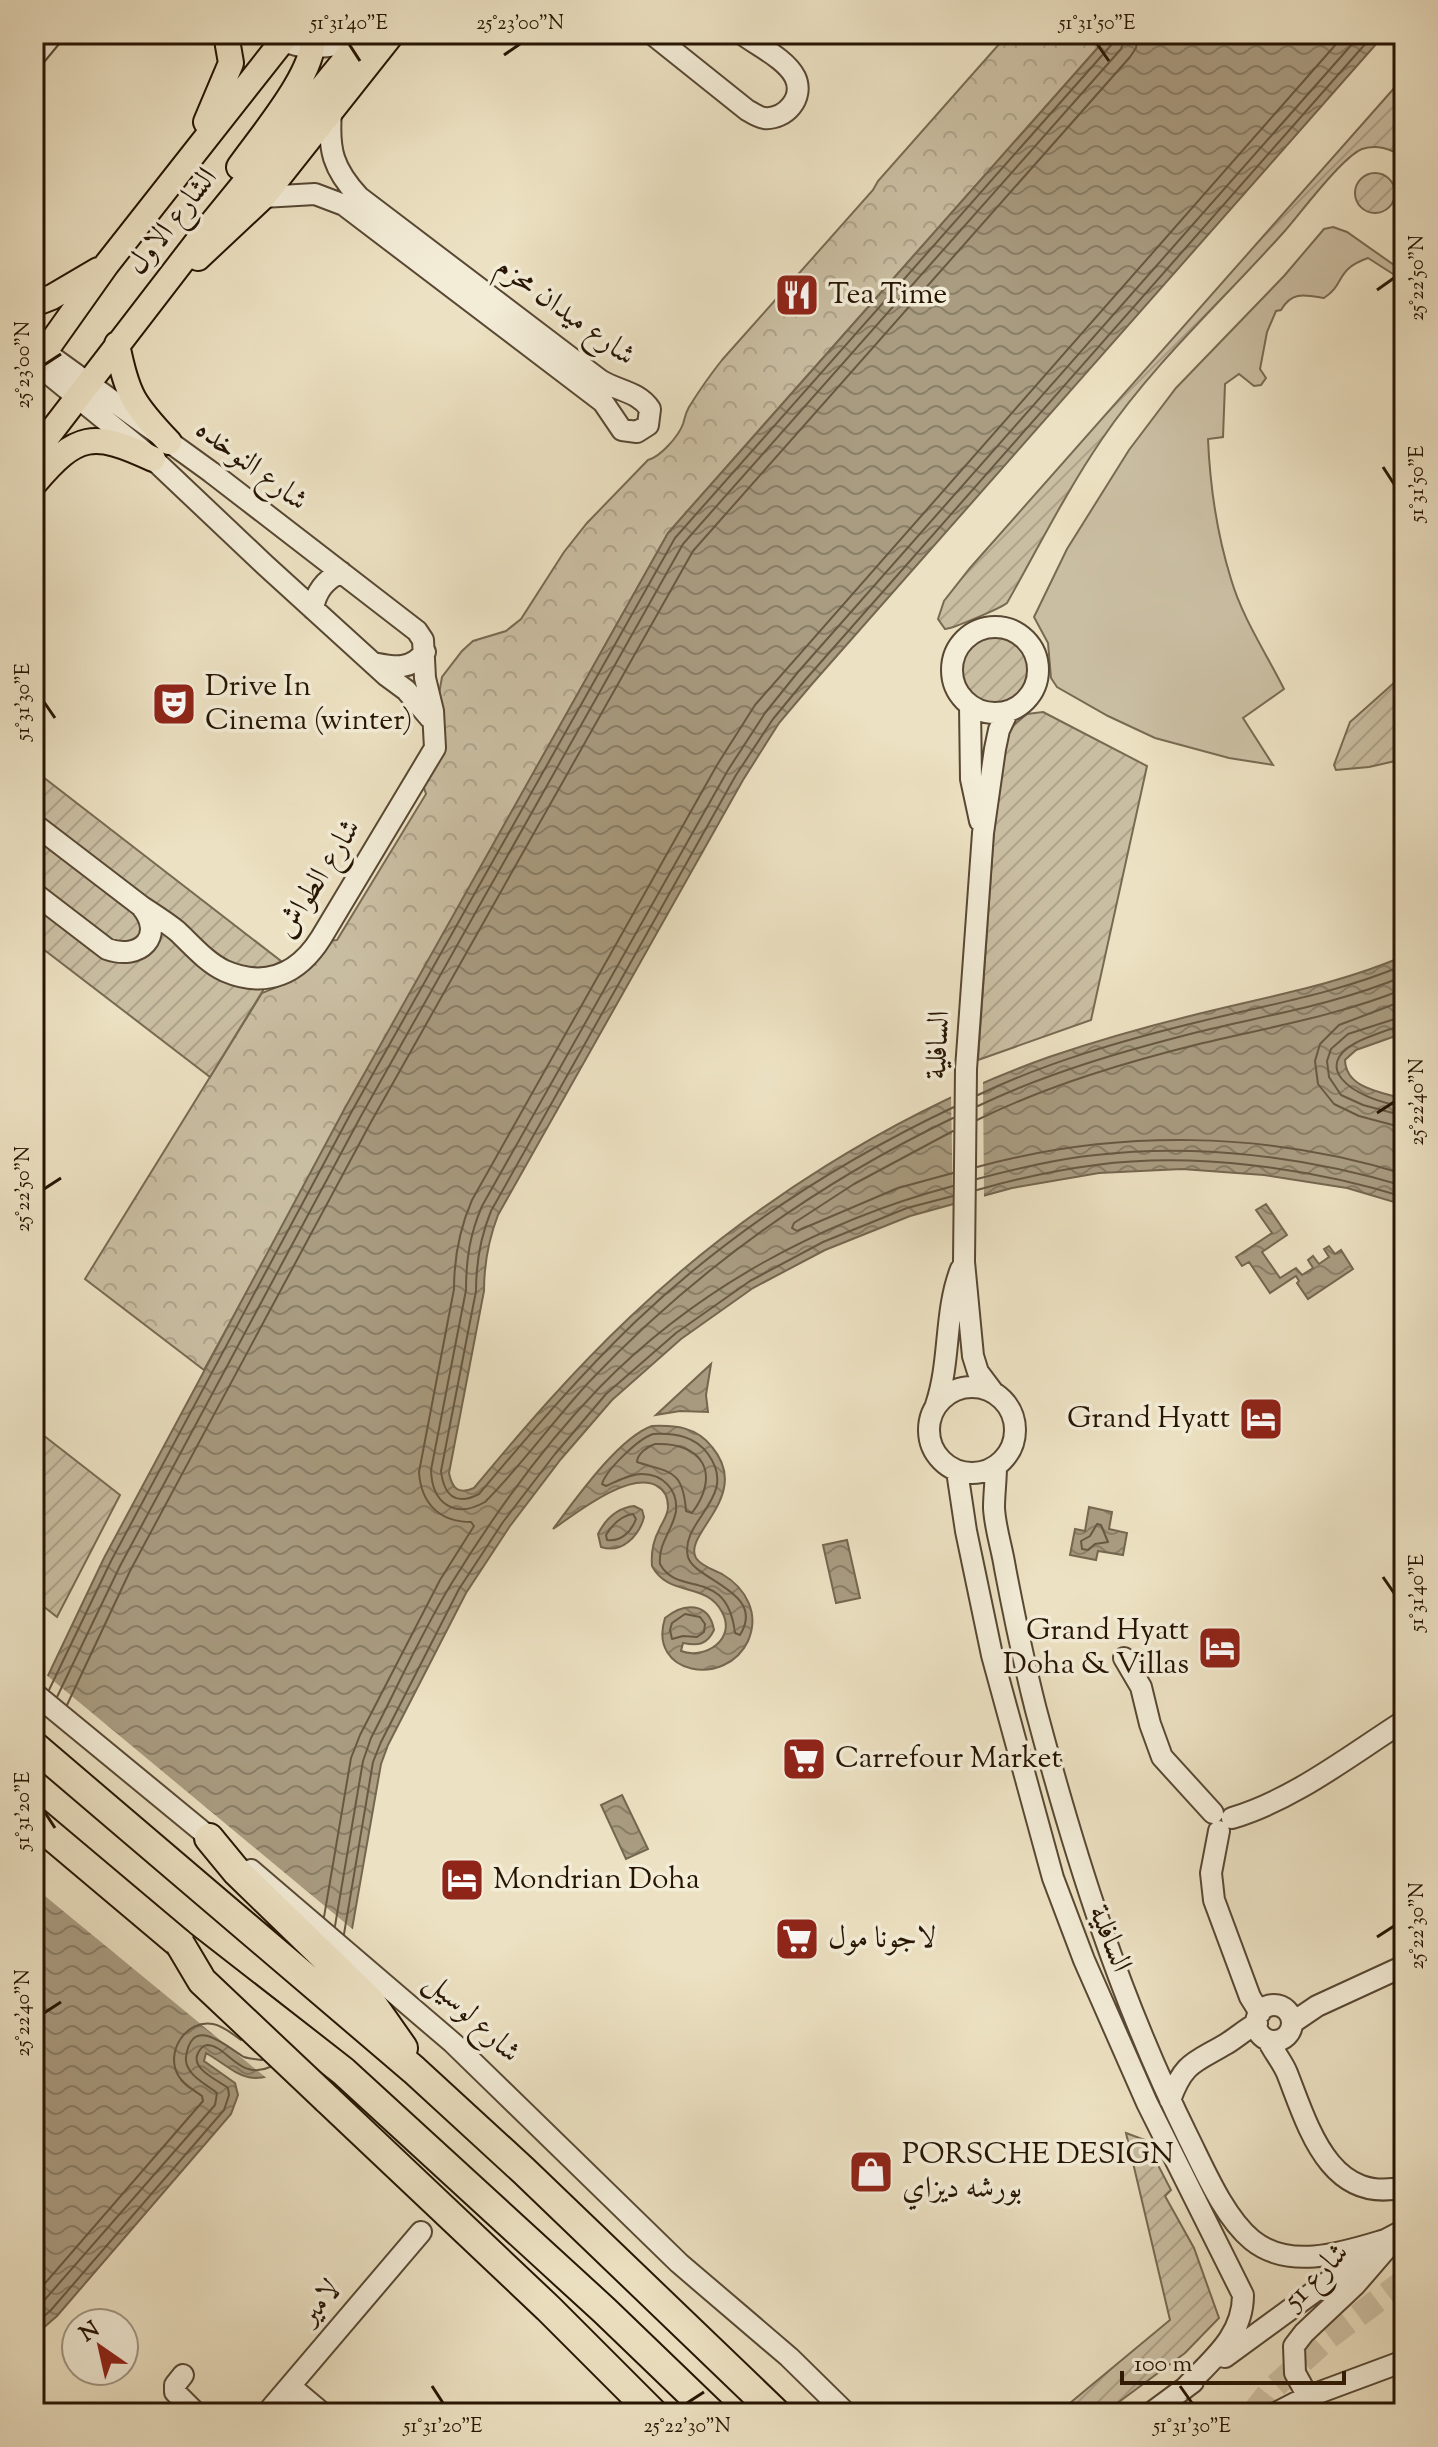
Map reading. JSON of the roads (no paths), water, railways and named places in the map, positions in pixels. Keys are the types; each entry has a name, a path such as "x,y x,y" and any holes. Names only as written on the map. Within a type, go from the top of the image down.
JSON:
{"highway":[{"name":"شارع لوسيل","path":"34,1746 371,2002 414,2070 776,2413"},
{"path":"34,1821 180,1944 343,2071 605,2311 711,2413"},
{"path":"209,1838 237,1872 371,2002"},
{"path":"180,1944 202,1981 548,2308 653,2413"}],"main road":[{"path":"192,154 231,63 226,34"},
{"path":"157,294 263,197 392,34"},
{"name":"الشارع الاول","path":"34,454 207,229 365,35"},
{"name":"الشارع الاول","path":"37,358 281,36"},
{"path":"207,229 222,191 299,82 313,41"},
{"path":"34,304 52,297 107,264"},
{"path":"117,344 125,386 161,450"},
{"path":"34,484 53,460 87,442 117,442 161,450"}],"street":[{"path":"34,57 53,34"},
{"path":"652,34 747,110 761,118 774,118 794,105 797,79 790,70 742,34"},
{"path":"281,36 348,43 365,35"},
{"name":"شارع ميدان محزم","path":"263,197 315,194 344,205 603,402 622,430 637,432 648,425 650,409 641,397 600,380 359,197 346,183 332,154 329,137 331,112"},
{"name":"شارع النوخده","path":"37,358 161,450 341,572 417,631"},
{"name":"شارع النوخده","path":"161,450 313,609 373,663"},
{"path":"313,609 318,591 341,572"},
{"path":"1002,627 1012,630 1034,650 1038,669 1030,695 1021,705 1008,711 988,713 970,705 953,681 952,661 956,652 970,635 980,629 1002,627"},
{"name":"شارع الطواش","path":"34,824 171,926 197,951 225,971 264,978 282,976 299,966 312,953 435,748 435,725 425,678 425,652 423,640 417,631"},
{"path":"373,663 406,666 425,652"},
{"path":"373,663 418,701 435,725"},
{"name":"السافلية","path":"970,705 971,779 983,833"},
{"name":"السافلية","path":"993,1392 978,1372 973,1356 964,1262 966,1069 983,833 995,749 1008,711"},
{"name":"شارع الطواش","path":"34,893 107,949 129,953 146,943 167,942 197,951"},
{"path":"141,906 151,922 146,943"},
{"name":"السافلية","path":"936,1405 944,1382 955,1285 964,1262"},
{"path":"969,1387 993,1392 1009,1407 1015,1428 1011,1449 996,1466 977,1473 957,1471 939,1459 933,1449 929,1426 936,1405 956,1389 969,1387"},
{"name":"السافلية","path":"996,1466 994,1509 1019,1642 1066,1822 1114,1967 1146,2049 1209,2178 1236,2223 1252,2241 1282,2253 1310,2257 1336,2254 1396,2234"},
{"name":"السافلية","path":"957,1471 992,1655 1053,1878 1096,1988 1165,2143 1243,2295 1241,2322 1228,2342 1184,2389"},
{"path":"1124,1658 1141,1687 1162,1757 1221,1820"},
{"path":"34,1693 209,1838"},
{"path":"1221,1820 1252,1812 1291,1794 1404,1721"},
{"path":"1221,1820 1211,1873 1214,1900 1234,1958 1245,1979 1258,1990 1272,2023 1302,2117 1328,2162 1342,2176 1368,2189 1404,2187"},
{"path":"1039,1828 1066,1822"},
{"path":"1170,2100 1191,2062 1272,2023 1301,2005 1317,2006 1404,1966"},
{"name":"شارع لوسيل","path":"371,2002 453,2043 679,2263 789,2357 846,2413"},
{"path":"1146,2049 1163,2058 1191,2062"},
{"name":"لامير","path":"267,2413 421,2232"},
{"name":"السافلية","path":"1151,2413 1269,2322 1396,2234"},
{"name":"شارع 51","path":"1312,2405 1295,2373 1294,2346 1355,2285 1396,2234"},
{"path":"1276,2413 1312,2405 1404,2359"},
{"path":"183,2375 175,2385 175,2392 196,2413"},
{"path":"286,2391 300,2413"},
{"path":"286,2391 322,2413"}],"water":[{"path":"1110,34 1385,34 779,723 743,780 498,1215 487,1252 484,1291 450,1478 460,1490 474,1488 588,1359 674,1277 773,1201 880,1134 992,1079 1049,1057 1157,1024 1327,983 1404,956 1404,1033 1356,1050 1345,1060 1347,1070 1358,1083 1404,1099 1404,1205 1347,1188 1264,1175 1182,1169 1099,1173 1012,1188 910,1216 825,1250 753,1288 681,1339 612,1400 561,1459 510,1526 466,1593 381,1764 345,1969 283,2071 250,2078 206,2053 204,2061 235,2083 238,2095 231,2114 65,2307 60,2307 57,2316 34,2336 34,1705 104,1558 345,1108 668,533"},
{"path":"1266,1204 1287,1235 1262,1252 1280,1278 1296,1268 1302,1275 1313,1268 1308,1260 1313,1256 1319,1264 1329,1257 1324,1249 1329,1246 1335,1254 1341,1250 1353,1269 1308,1299 1296,1276 1270,1293 1249,1262 1242,1266 1236,1257 1272,1233 1256,1210"},
{"path":"711,1364 706,1395 708,1412 680,1411 656,1415"},
{"path":"652,1426 677,1427 700,1435 723,1465 725,1482 721,1497 694,1548 696,1558 701,1563 722,1574 744,1594 752,1621 748,1641 737,1656 723,1665 707,1669 692,1668 678,1663 667,1652 662,1637 665,1618 672,1613 688,1607 695,1608 707,1614 711,1621 714,1630 705,1641 683,1643 681,1651 690,1653 708,1650 716,1645 722,1639 726,1622 715,1602 668,1582 652,1566 654,1543 668,1510 667,1498 660,1488 646,1483 618,1489 553,1529 612,1456 625,1443"},
{"path":"634,1506 642,1510 644,1517 634,1537 623,1546 601,1547 598,1534 604,1524 617,1512"},
{"path":"1089,1507 1112,1512 1109,1529 1127,1533 1123,1555 1098,1551 1096,1560 1070,1555 1075,1529 1085,1531"},
{"path":"847,1540 860,1598 836,1603 823,1545"},
{"path":"622,1795 648,1849 626,1859 601,1805"}],"tunnel":[{"path":"1253,2413 1271,2390 1329,2337 1404,2281"}],"place":[{"name":"Tea Time","path":"797,295"},
{"name":"Drive In Cinema (winter)","path":"174,704"},
{"name":"Grand Hyatt","path":"1261,1419"},
{"name":"Grand Hyatt Doha & Villas","path":"1220,1648"},
{"name":"Carrefour Market","path":"804,1759"},
{"name":"Mondrian Doha","path":"462,1880"},
{"name":"لاجونا مول","path":"797,1939"},
{"name":"PORSCHE DESIGN بورشه ديزاي","path":"871,2172"}]}
